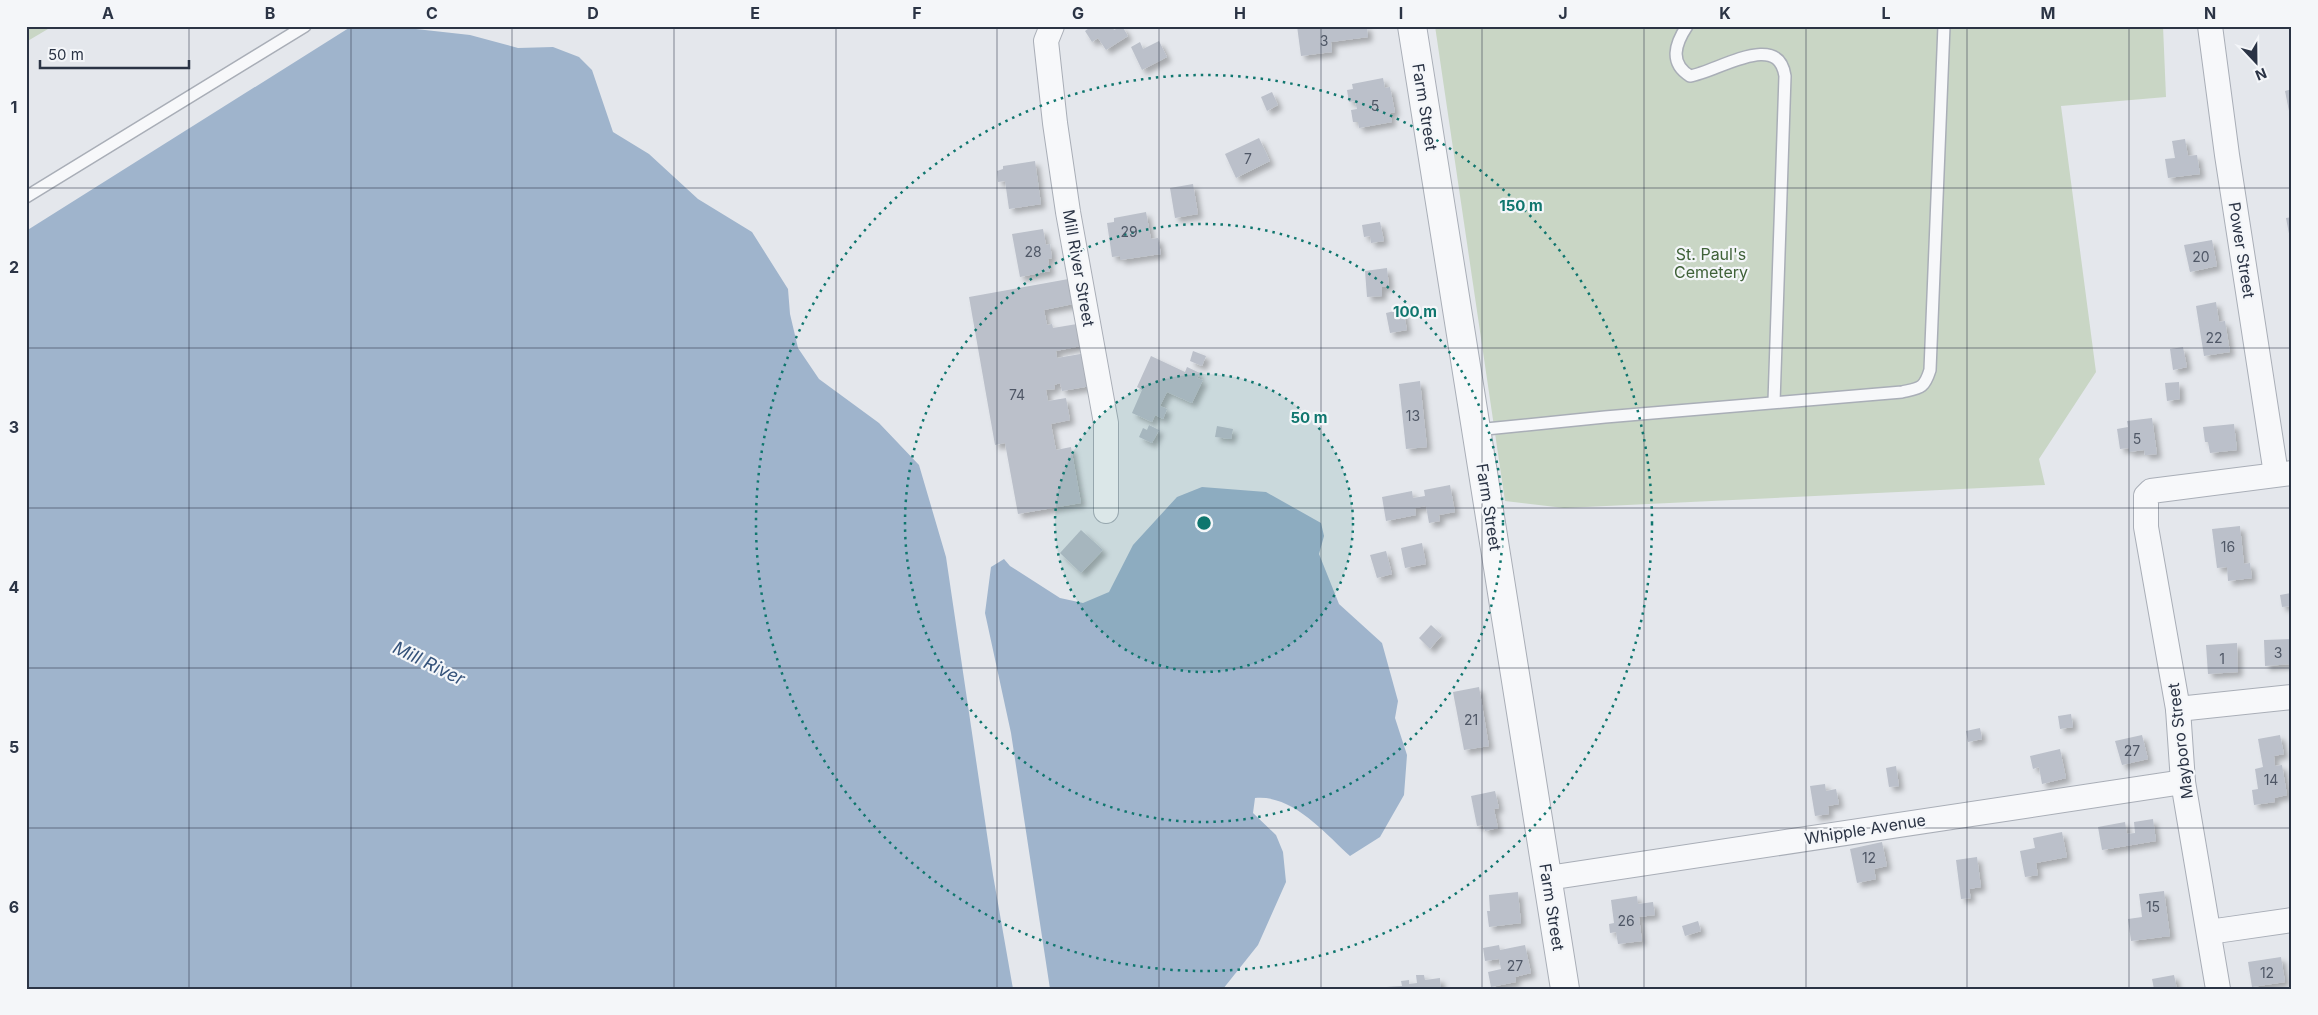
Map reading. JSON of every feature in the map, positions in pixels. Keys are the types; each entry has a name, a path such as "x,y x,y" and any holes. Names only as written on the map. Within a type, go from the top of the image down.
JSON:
{"street":[{"name":"Mill River Street","path":"1052,26 1046,41 1055,123 1068,212 1106,422 1106,511"},
{"name":"Farm Street","path":"1412,26 1565,989"},
{"name":"Power Street","path":"2210,26 2227,155 2284,473"},
{"name":"Mayboro Street","path":"2218,989 2183,782 2178,709 2146,527 2145,508 2148,494 2151,491 2284,473"},
{"path":"2178,709 2292,697"},
{"name":"Whipple Avenue","path":"1548,878 2183,782"},
{"path":"2209,932 2292,920"}],"lane":[{"path":"26,197 305,26"},
{"path":"1687,26 1674,51 1676,61 1682,71 1690,76 1702,74 1760,53 1772,54 1784,66 1774,402"},
{"path":"1476,430 1902,392 1919,388 1926,383 1930,370 1944,26"}],"green space":[{"path":"26,26 53,26 26,42"},
{"name":"St. Paul's Cemetery","path":"1435,26 2163,26 2166,97 2061,106 2096,372 2039,459 2045,485 1564,508 1505,501"}],"water":[{"name":"Mill River","path":"352,26 389,26 470,35 518,48 553,47 579,57 592,70 613,132 649,154 698,199 752,232 788,289 790,314 798,348 819,379 879,423 919,465 946,557 993,875 1013,989 26,989 26,231"},
{"path":"1202,487 1266,492 1321,523 1324,536 1319,554 1339,604 1382,643 1398,701 1395,718 1407,755 1404,795 1380,837 1350,856 1319,826 1295,809 1269,798 1255,798 1253,813 1276,835 1283,852 1286,882 1258,945 1223,989 1050,989 1011,733 985,613 991,567 1004,559 1010,566 1060,598 1083,603 1109,592 1133,545 1177,497"}],"building":[{"path":"1092,26 1112,26 1114,30 1122,26 1128,36 1106,50 1098,38 1092,42 1085,31"},
{"path":"1297,26 1367,26 1368,37 1331,42 1332,52 1301,56"},
{"path":"1159,41 1167,57 1142,70 1131,47 1140,42 1143,49"},
{"path":"1383,78 1385,88 1390,87 1395,112 1390,113 1392,122 1359,128 1358,122 1353,122 1351,110 1357,109 1355,101 1349,102 1347,90 1353,89 1352,84"},
{"path":"2292,89 2292,111 2289,111 2285,91"},
{"path":"1272,92 1278,105 1267,111 1261,97"},
{"path":"1259,138 1270,161 1236,178 1225,154"},
{"path":"2185,139 2188,156 2197,155 2200,174 2168,178 2165,159 2175,158 2172,141"},
{"path":"1035,161 1041,204 1009,209 1005,181 998,182 997,171 1003,169 1003,166"},
{"path":"1193,184 1198,214 1175,218 1170,188"},
{"path":"1146,212 1151,239 1158,238 1161,254 1120,260 1120,256 1112,257 1107,223 1114,222 1114,218"},
{"path":"2292,217 2292,244 2291,244 2286,218"},
{"path":"1380,222 1384,241 1371,243 1370,236 1364,237 1362,225"},
{"path":"1043,229 1046,245 1050,244 1052,258 1048,259 1050,271 1020,277 1012,234"},
{"path":"2212,240 2217,266 2190,272 2184,245"},
{"path":"1387,268 1389,286 1382,287 1382,296 1367,297 1365,271"},
{"path":"1074,278 1078,303 1044,310 1047,325 1052,324 1053,328 1077,324 1081,346 1056,351 1057,358 1086,353 1091,386 1062,391 1060,383 1054,385 1055,389 1046,390 1048,401 1066,398 1070,420 1051,424 1056,450 1071,447 1081,503 1018,514 1005,443 995,445 969,297"},
{"path":"2216,302 2219,322 2225,321 2230,352 2204,356 2196,306"},
{"path":"1403,309 1407,330 1390,333 1386,313"},
{"path":"2183,347 2187,367 2173,370 2170,349"},
{"path":"1193,351 1206,356 1202,366 1190,361"},
{"path":"1151,356 1185,372 1187,367 1200,373 1197,378 1203,380 1192,403 1167,392 1160,406 1167,409 1163,419 1155,415 1152,422 1132,413 1142,390 1137,387"},
{"path":"1420,381 1427,447 1406,449 1399,384"},
{"path":"2179,382 2180,399 2167,401 2165,383"},
{"path":"2152,418 2157,454 2145,455 2144,450 2129,452 2129,448 2120,449 2117,429 2128,427 2127,421"},
{"path":"2234,424 2237,450 2210,453 2208,442 2205,442 2203,427"},
{"path":"1149,425 1159,430 1152,443 1139,437 1143,428 1147,430"},
{"path":"1217,426 1233,429 1231,439 1215,437"},
{"path":"1450,485 1455,512 1439,515 1440,521 1429,523 1426,506 1415,508 1416,515 1386,521 1382,497 1412,491 1413,498 1425,496 1424,490"},
{"path":"2240,526 2244,564 2250,563 2252,578 2228,581 2227,567 2217,568 2212,529"},
{"path":"1081,530 1103,550 1081,573 1060,553"},
{"path":"1422,543 1426,564 1405,568 1401,548"},
{"path":"1386,551 1392,574 1377,578 1370,555"},
{"path":"2291,593 2292,606 2282,607 2280,595"},
{"path":"1431,625 1442,635 1430,649 1419,638"},
{"path":"2292,639 2292,664 2265,666 2264,640"},
{"path":"2237,643 2238,672 2208,674 2206,645"},
{"path":"1479,687 1489,746 1464,750 1453,692"},
{"path":"2071,714 2073,727 2060,729 2058,716"},
{"path":"1980,728 1982,739 1968,742 1966,731"},
{"path":"2142,735 2148,759 2122,765 2115,741"},
{"path":"2280,735 2284,754 2274,756 2275,766 2282,765 2287,795 2274,798 2275,802 2254,805 2252,790 2258,789 2255,769 2263,767 2258,739"},
{"path":"2060,749 2066,778 2042,784 2039,767 2033,769 2030,756"},
{"path":"1896,766 1899,786 1889,787 1886,768"},
{"path":"1825,784 1826,791 1836,789 1839,804 1828,806 1829,814 1815,816 1810,786"},
{"path":"1495,791 1499,808 1494,809 1498,828 1485,831 1483,825 1477,826 1471,796"},
{"path":"2153,819 2156,841 2102,850 2098,827 2125,822 2127,834 2135,833 2134,822"},
{"path":"2062,832 2067,857 2036,863 2038,875 2025,877 2020,851 2035,848 2033,838"},
{"path":"1882,842 1887,866 1874,869 1876,879 1857,883 1850,849"},
{"path":"1977,857 1981,887 1969,889 1971,898 1961,899 1956,860"},
{"path":"2164,891 2170,936 2131,941 2128,919 2142,917 2139,894"},
{"path":"1518,892 1521,923 1489,927 1487,911 1490,911 1489,895"},
{"path":"1637,896 1638,904 1653,902 1655,915 1639,917 1642,941 1618,944 1616,932 1610,933 1609,924 1614,923 1611,900"},
{"path":"1698,921 1701,931 1685,936 1682,926"},
{"path":"1499,945 1500,950 1525,945 1531,973 1515,977 1516,982 1491,987 1488,972 1501,969 1499,959 1485,961 1483,948"},
{"path":"2281,957 2285,982 2252,987 2248,962"},
{"path":"1416,975 1424,975 1425,980 1440,978 1441,989 1387,989 1386,987 1402,986 1401,981 1409,980 1409,984 1417,983"},
{"path":"2174,975 2177,989 2154,989 2152,979"}]}
